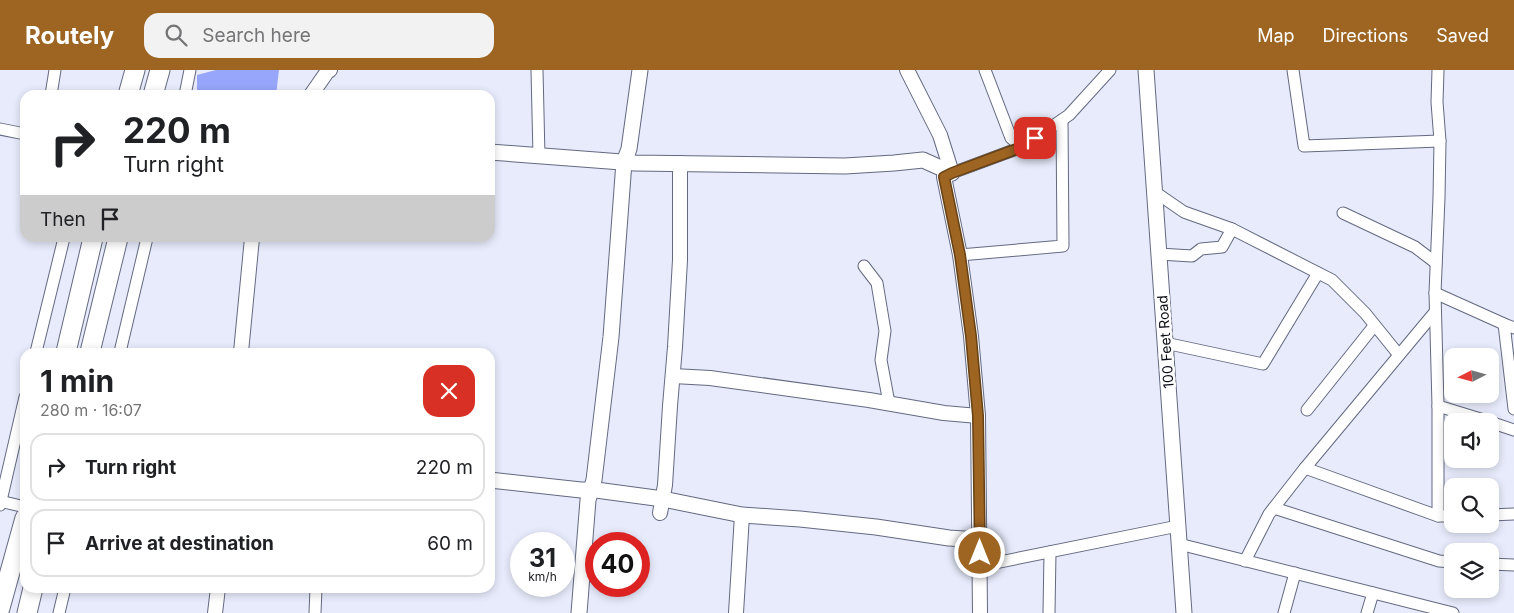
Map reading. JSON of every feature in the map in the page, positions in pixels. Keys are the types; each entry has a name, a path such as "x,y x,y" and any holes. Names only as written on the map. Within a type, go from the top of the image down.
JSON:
{"highway":[{"path":"129,90 135,70"},
{"path":"154,90 160,70"},
{"path":"67,348 93,242"},
{"path":"91,348 117,242"},
{"path":"0,608 20,536"},
{"path":"27,613 32,593"}],"main road":[{"path":"579,613 588,500 594,480 611,337 624,162 629,149 640,70"},
{"name":"100 Feet Road","path":"1146,70 1184,613"},
{"path":"495,152 624,162 845,166 922,160 952,173"},
{"path":"495,480 591,490 661,506 822,521 949,538 979,540"}],"street":[{"path":"51,90 55,70"},
{"path":"185,90 190,70"},
{"path":"537,70 539,156"},
{"path":"907,70 940,134 952,173"},
{"path":"985,70 1011,138 1022,147"},
{"path":"980,613 978,416 971,336 960,255 944,177 1022,147 1069,115 1110,70"},
{"path":"1293,70 1304,146 1440,140"},
{"path":"1438,70 1437,102 1440,140 1435,293 1438,516"},
{"path":"315,90 328,71"},
{"path":"960,255 1063,246 1062,120"},
{"path":"0,130 20,133"},
{"path":"661,506 665,485 680,260 680,163"},
{"path":"1155,192 1184,212 1232,229 1332,280 1365,313 1399,355"},
{"path":"1343,213 1415,247 1436,263"},
{"path":"1159,254 1192,256 1201,249 1222,246 1232,229"},
{"path":"37,348 63,242"},
{"path":"121,348 146,242"},
{"path":"241,348 252,242"},
{"path":"864,266 877,283 885,331 881,360 889,403"},
{"path":"1165,343 1263,364 1318,273"},
{"path":"1435,293 1509,326 1514,409"},
{"path":"1245,561 1269,514 1435,312"},
{"path":"1307,410 1374,326"},
{"path":"673,376 710,378 889,403 944,414 978,416"},
{"path":"1438,406 1460,413"},
{"path":"20,418 0,502 20,506"},
{"path":"1499,425 1514,430"},
{"path":"1305,468 1438,516 1444,516"},
{"path":"1274,508 1444,561"},
{"path":"1499,515 1514,514"},
{"path":"736,613 742,515"},
{"path":"980,566 1178,526"},
{"path":"1179,544 1448,612"},
{"path":"1049,613 1050,552"},
{"path":"1499,565 1514,566"},
{"path":"1284,613 1295,574"},
{"path":"59,613 64,593"},
{"path":"215,613 217,593"},
{"path":"315,613 316,593"},
{"path":"1367,613 1373,593"}],"shaded area":[{"path":"216,70 279,70 277,90 197,90 197,75"}],"route":[{"path":"980,553 978,416 971,336 960,255 944,177 1022,147 1035,138"}]}
